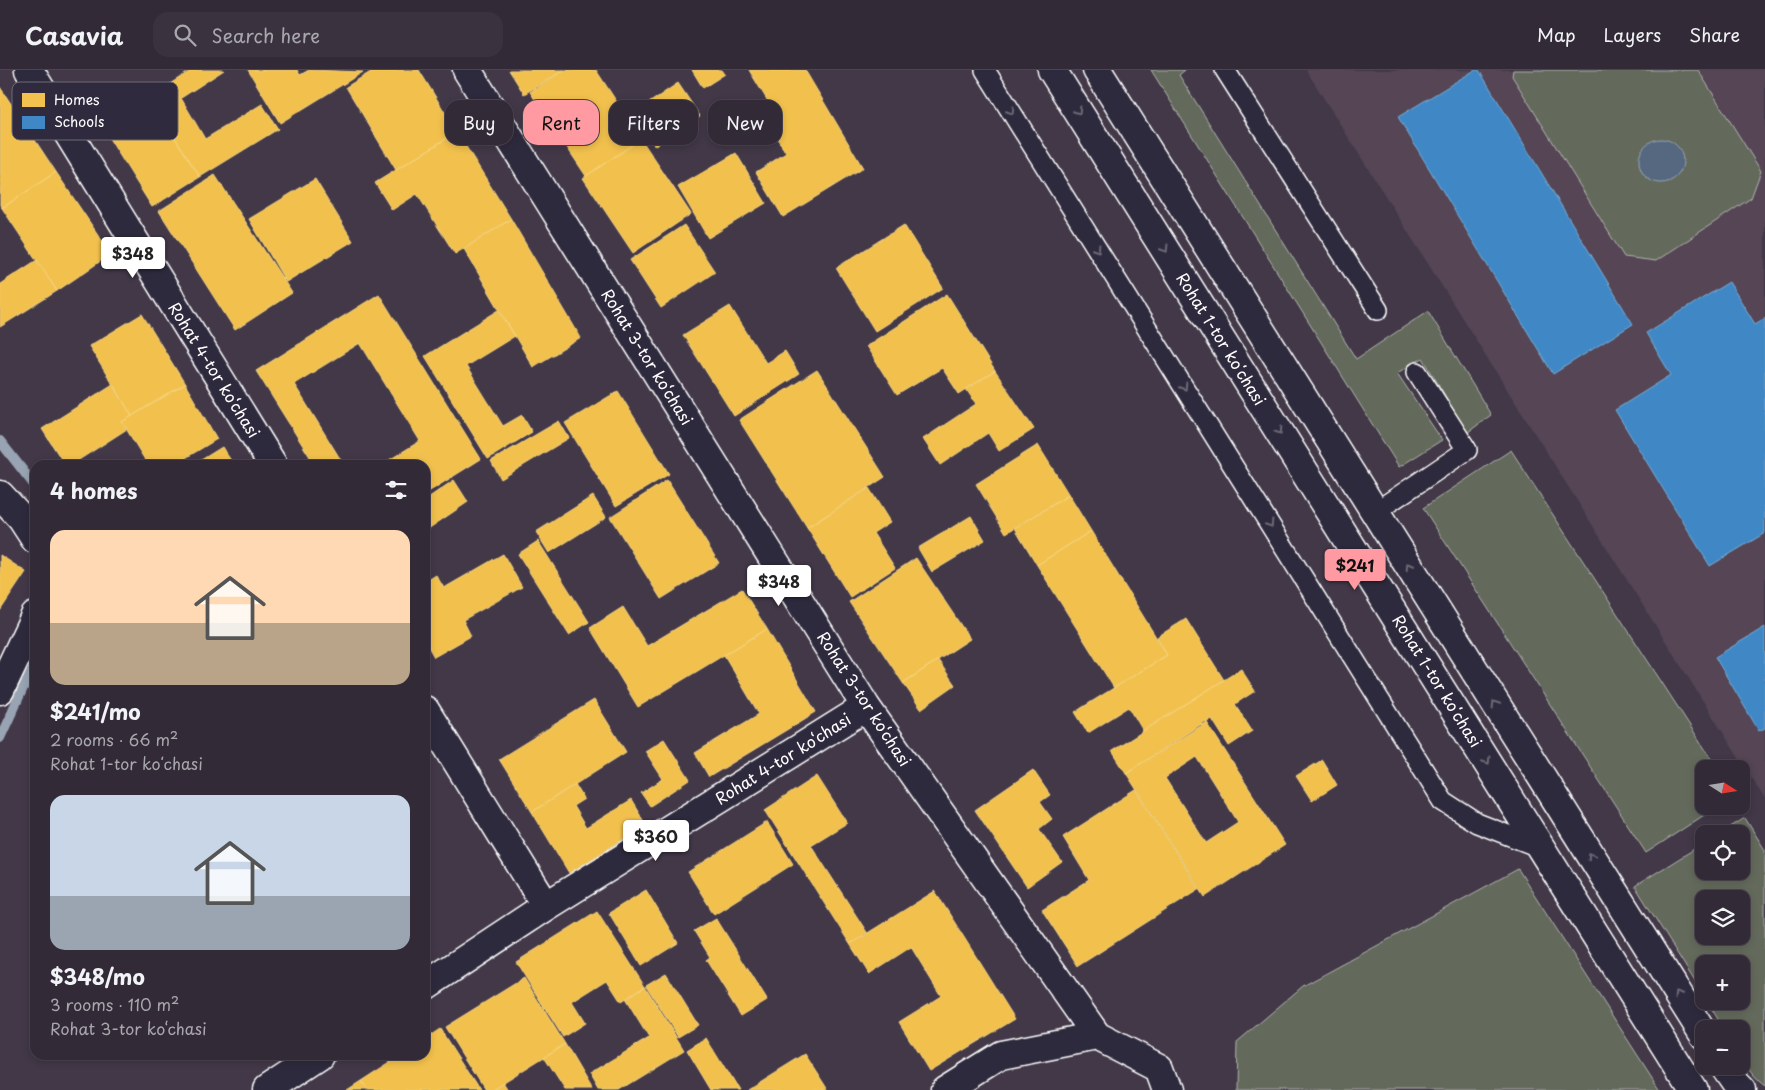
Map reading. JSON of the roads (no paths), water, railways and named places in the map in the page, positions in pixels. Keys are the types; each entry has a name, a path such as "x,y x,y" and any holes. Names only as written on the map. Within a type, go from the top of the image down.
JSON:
{"street":[{"name":"Rohat 4-tor ko‘chasi","path":"29,70 36,82"},
{"name":"Rohat 3-tor ko‘chasi","path":"467,70 866,707 1097,1036 1159,1068 1167,1090"},
{"name":"Rohat 1-tor koʻchasi","path":"1052,70 1693,1090"},
{"path":"1097,70 1695,1021"},
{"name":"Rohat 4-tor ko‘chasi","path":"72,140 270,460"},
{"path":"0,495 22,519 30,531"},
{"path":"0,690 30,627"},
{"name":"Rohat 4-tor ko‘chasi","path":"430,983 546,906 866,707"},
{"path":"430,718 546,906"},
{"path":"945,1090 1001,1055 1097,1036"},
{"path":"267,1090 312,1060"},
{"path":"1730,1075 1742,1090"}],"lane":[{"path":"985,70 1443,801 1477,823 1541,848"},
{"path":"1225,70 1378,310"},
{"path":"1374,512 1467,450 1417,372"}],"water":[{"path":"1657,139 1665,139 1677,145 1683,161 1677,177 1665,183 1657,183 1645,177 1639,165 1639,157 1645,145"}],"waterway":[{"path":"0,441 30,480"},
{"path":"0,738 30,673"}]}
